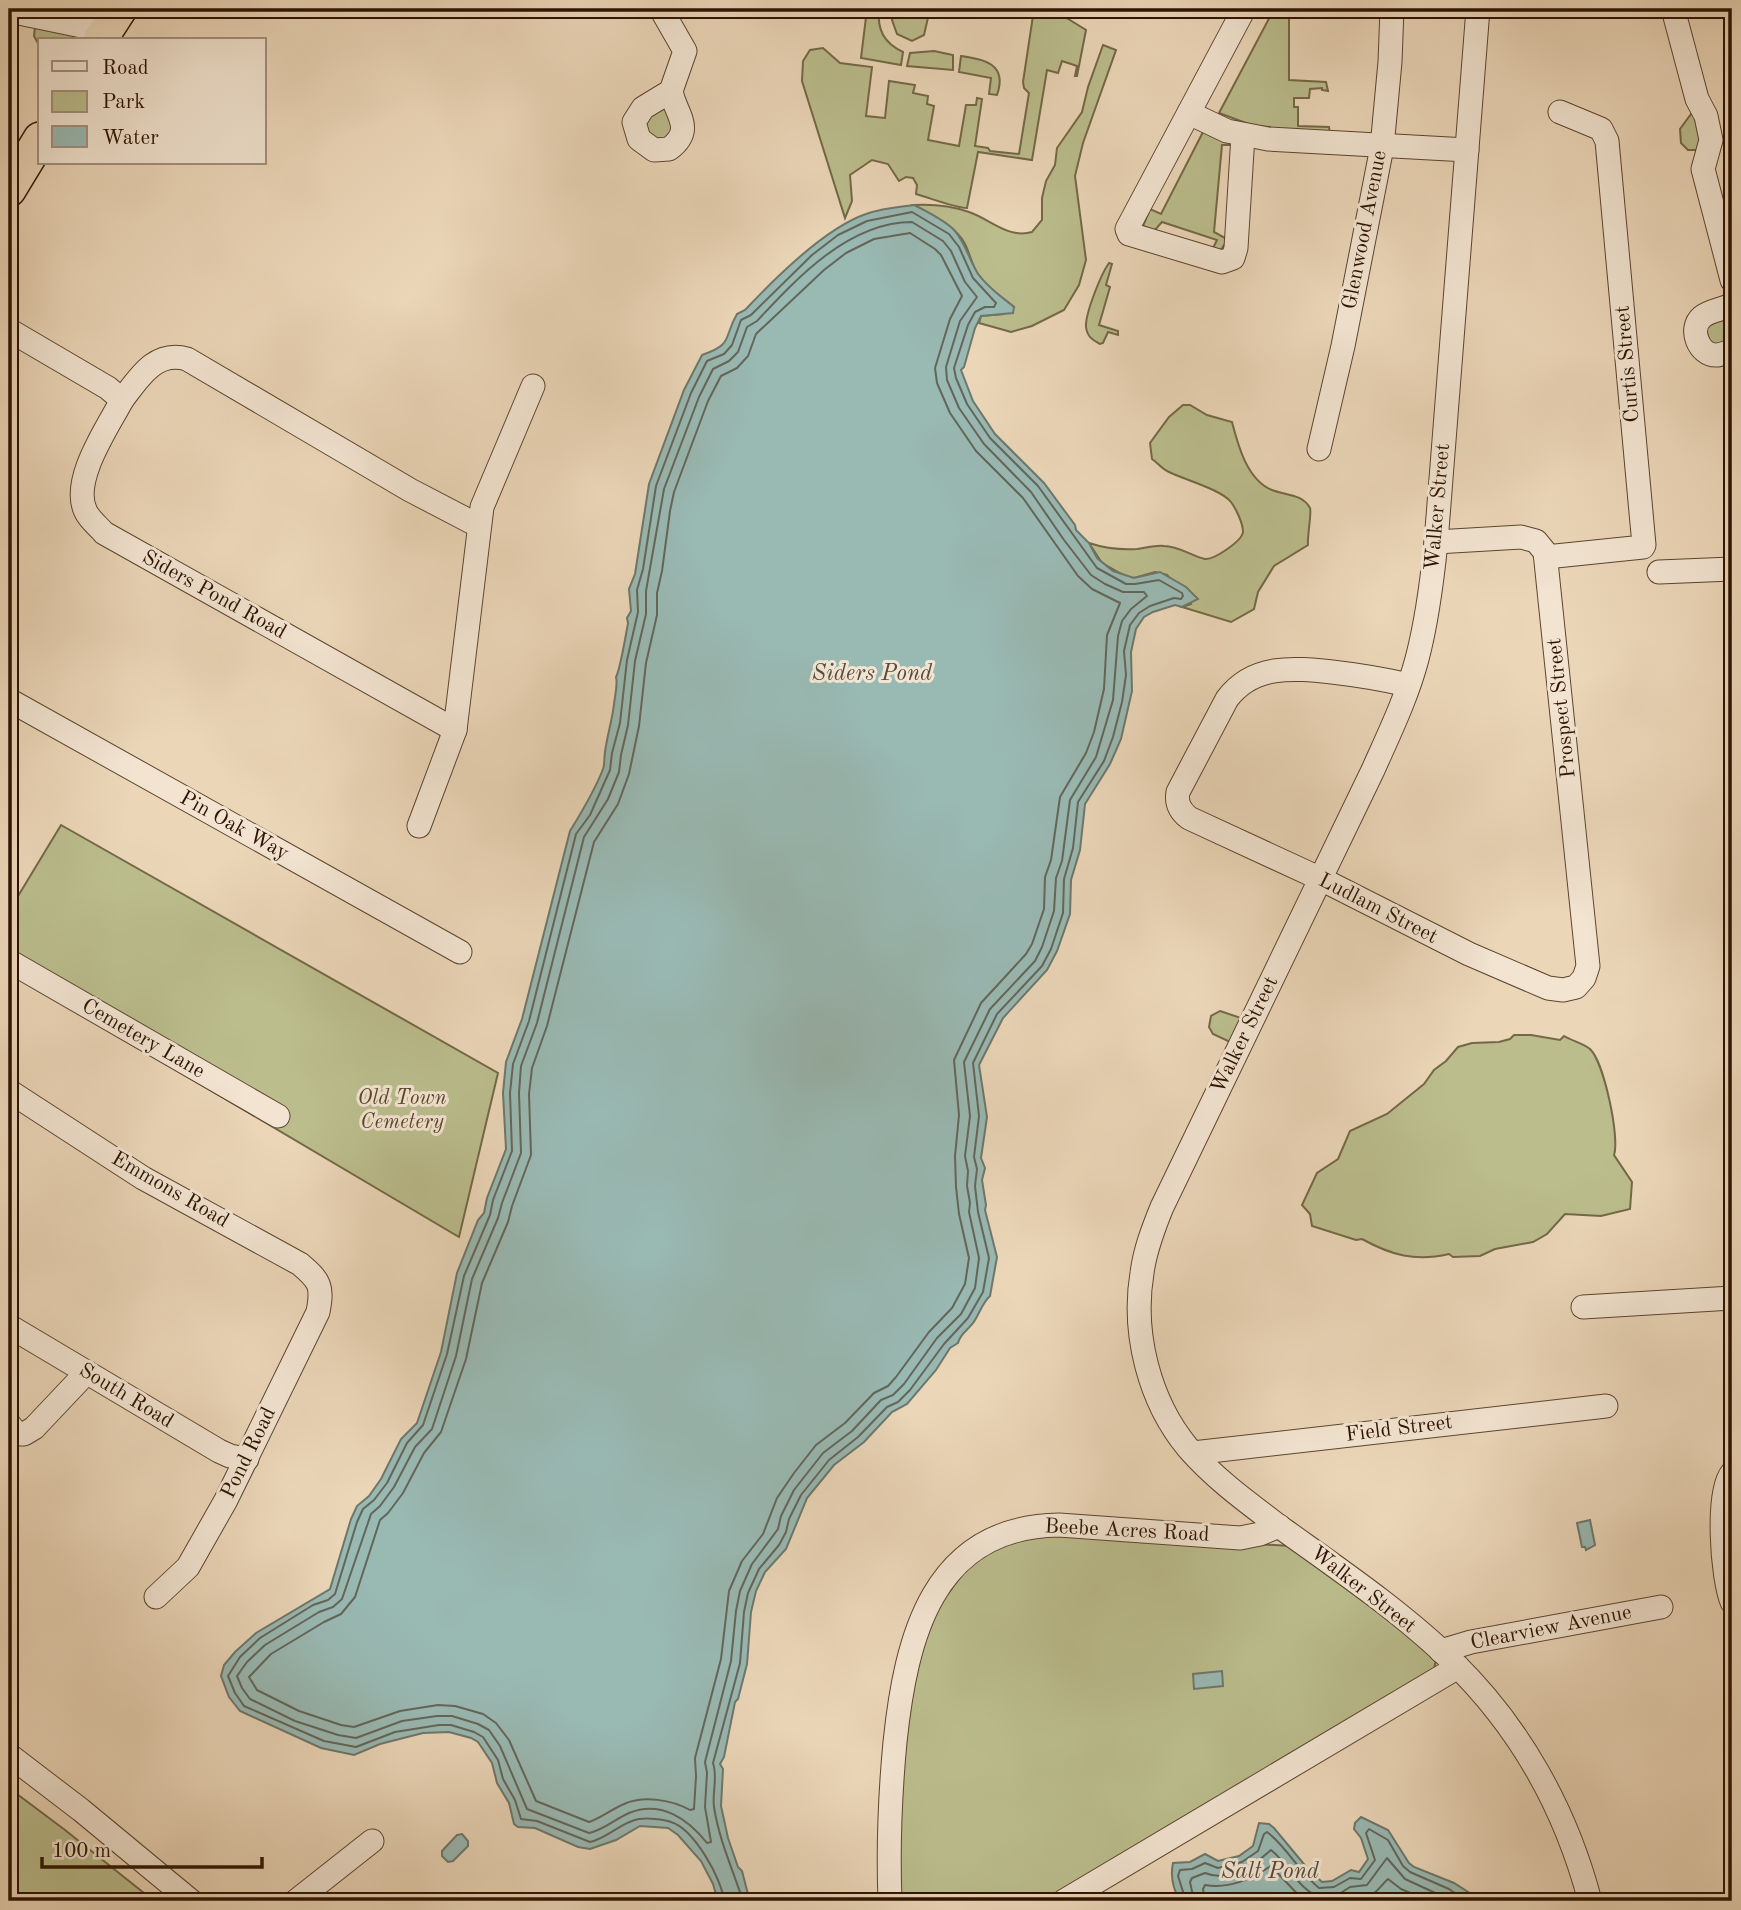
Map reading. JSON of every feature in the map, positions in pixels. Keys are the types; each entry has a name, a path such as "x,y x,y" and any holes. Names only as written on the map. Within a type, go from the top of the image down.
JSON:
{"highway":[{"path":"9,190 38,142"}],"street":[{"path":"661,9 685,51 671,90"},
{"path":"1243,135 1236,248 1233,258 1222,262 1129,234 1127,229 1244,9"},
{"name":"Glenwood Avenue","path":"1319,449 1343,346 1382,147 1392,9"},
{"name":"Walker Street","path":"1478,9 1436,542 1426,620 1408,685 1392,728 1171,1185 1144,1260 1139,1307 1146,1363 1170,1423 1193,1453 1232,1491 1400,1617 1458,1667 1503,1719 1544,1782 1570,1836 1590,1901"},
{"path":"1674,9 1697,99 1706,116 1711,140 1703,169 1732,280"},
{"path":"9,11 109,27"},
{"name":"Curtis Street","path":"1546,557 1644,545 1607,141 1601,129 1560,112"},
{"path":"1189,113 1227,131 1275,140 1466,150"},
{"path":"1732,304 1703,316 1698,322 1695,334 1699,345 1709,353 1719,355 1732,351"},
{"path":"9,330 108,388 122,400"},
{"name":"Siders Pond Road","path":"455,730 104,533 84,510 82,488 85,470 122,400 152,364 169,357 187,359 410,490 479,526"},
{"path":"419,826 455,730 482,507 533,386"},
{"path":"1436,542 1527,537 1540,544 1546,557"},
{"name":"Prospect Street","path":"1546,557 1581,882 1588,966 1584,978"},
{"path":"1658,572 1732,569"},
{"name":"Ludlam Street","path":"1408,685 1374,677 1302,669 1272,670 1251,677 1227,699 1178,792 1181,812 1188,818 1321,879 1469,954 1548,988 1570,989 1576,987 1584,978"},
{"name":"Pin Oak Way","path":"9,700 460,952"},
{"name":"Cemetery Lane","path":"9,961 278,1116"},
{"name":"Emmons Road","path":"9,1091 143,1178 300,1264 316,1278 321,1296"},
{"name":"Pond Road","path":"156,1598 188,1567 247,1458 318,1312 321,1296"},
{"path":"1583,1307 1732,1298"},
{"name":"South Road","path":"9,1326 219,1451 230,1456 247,1458"},
{"path":"9,1424 17,1434 24,1434 34,1428 86,1373"},
{"name":"Field Street","path":"1193,1453 1606,1406"},
{"path":"1732,1473 1724,1488 1722,1510 1726,1579 1732,1602"},
{"name":"Beebe Acres Road","path":"890,1901 889,1797 898,1712 906,1668 925,1609 937,1589 966,1556 999,1536 1037,1525 1240,1538 1279,1526"},
{"name":"Clearview Avenue","path":"1440,1651 1471,1642 1661,1607"},
{"path":"1064,1901 1458,1667"},
{"path":"9,1755 81,1810 191,1901"},
{"path":"296,1901 372,1841"}],"green space":[{"path":"867,9 879,9 879,23 883,35 903,52 901,65 861,58"},
{"path":"895,9 930,9 924,35 912,41 897,34 892,20"},
{"path":"1034,9 1052,9 1086,30 1077,76 1077,66 1062,61 1058,73 1047,70 1032,160 978,152 967,208 916,194 917,185 913,178 906,177 899,181 888,164 872,160 850,175 852,201 845,218 802,81 803,61 810,50 823,48 840,63 872,67 866,116 885,118 889,81 915,85 913,93 928,96 927,104 934,106 928,140 959,146 966,105 976,105 977,98 982,99 975,146 988,148 990,151 1019,154 1029,93 1023,82"},
{"path":"1274,9 1289,9 1289,80 1326,82 1328,91 1322,88 1310,89 1309,98 1294,98 1294,107 1298,107 1298,126 1329,127 1330,136 1273,133 1270,127 1254,126 1219,113"},
{"path":"35,27 84,35 84,38 38,38 38,43 34,36"},
{"path":"1103,45 1116,50 1083,143 1075,176 1086,260 1079,285 1064,310 1032,326 1011,332 979,323 981,316 1004,314 1014,307 978,274 965,244 956,232 943,221 914,205 956,208 977,215 1007,231 1032,232 1042,220 1042,198 1046,181 1055,165 1057,148 1082,112"},
{"path":"934,51 953,55 953,70 907,66 910,53"},
{"path":"961,56 985,61 997,70 1000,85 997,95 989,94 991,78 959,72"},
{"path":"669,107 674,139 651,143 644,115"},
{"path":"1694,110 1702,118 1698,150 1688,150 1681,143 1680,129"},
{"path":"1203,132 1232,139 1233,145 1222,145 1214,232 1225,238 1226,242 1221,250 1213,248 1217,240 1162,222 1154,231 1143,226 1150,209 1161,214"},
{"path":"1109,263 1112,264 1106,285 1110,287 1099,325 1118,331 1118,335 1108,332 1100,344 1089,335 1086,321 1094,294"},
{"path":"1732,311 1732,346 1719,350 1705,339 1705,323"},
{"path":"1183,405 1190,405 1207,415 1232,422 1245,461 1256,478 1272,490 1303,500 1310,508 1308,545 1274,566 1258,592 1254,609 1231,622 1182,607 1191,604 1167,575 1155,572 1134,578 1127,577 1102,563 1089,543 1125,549 1169,546 1205,559 1221,553 1241,536 1241,520 1226,498 1167,471 1152,459 1150,443 1169,417"},
{"name":"Old Town Cemetery","path":"61,825 498,1073 459,1237 9,971 9,911"},
{"path":"1220,1011 1241,1018 1230,1042 1213,1034 1209,1027 1211,1016"},
{"path":"1514,1035 1560,1040 1564,1036 1590,1049 1601,1069 1613,1117 1614,1155 1632,1182 1630,1209 1601,1216 1565,1214 1547,1234 1533,1242 1495,1249 1480,1256 1404,1256 1362,1239 1356,1240 1312,1226 1310,1214 1302,1205 1317,1173 1338,1159 1350,1131 1387,1114 1424,1084 1434,1070 1458,1047 1472,1043 1499,1042"},
{"path":"1030,1532 1292,1546 1353,1588 1436,1660 1434,1669 1423,1681 1051,1901 897,1901 896,1812 911,1688 930,1618 976,1556"},
{"path":"9,1788 65,1830 154,1901 9,1901"}],"water":[{"name":"Siders Pond","path":"914,205 955,231 978,274 1014,307 1013,313 981,316 961,370 973,401 995,434 1044,483 1076,530 1089,543 1097,558 1113,571 1134,578 1160,572 1186,587 1198,599 1182,607 1175,605 1153,612 1144,617 1136,629 1131,652 1132,691 1121,739 1110,764 1085,804 1080,850 1071,880 1070,914 1057,951 1047,970 1003,1018 979,1065 987,1117 981,1158 985,1168 982,1180 985,1210 997,1257 990,1296 958,1343 950,1348 936,1370 907,1404 892,1412 864,1442 834,1465 807,1498 786,1549 765,1572 756,1591 751,1612 747,1664 720,1764 723,1769 721,1806 728,1838 752,1901 718,1901 701,1861 678,1835 668,1828 640,1826 616,1840 590,1849 578,1847 535,1828 518,1827 514,1824 509,1803 497,1783 492,1763 478,1742 471,1738 449,1732 423,1733 380,1744 354,1755 321,1748 240,1711 229,1697 221,1676 224,1665 256,1633 330,1589 357,1506 369,1496 381,1479 401,1439 417,1423 441,1352 457,1273 478,1220 484,1213 506,1149 503,1093 506,1062 522,1019 570,831 604,767 616,677 627,618 631,611 629,589 635,574 649,484 684,390 702,355 723,344 737,314 745,310 818,242 834,230 866,214"},
{"path":"1590,1520 1595,1545 1586,1550 1582,1547 1577,1523"},
{"path":"1222,1671 1223,1686 1194,1689 1193,1674"},
{"name":"Salt Pond","path":"1361,1817 1388,1830 1414,1867 1454,1883 1482,1901 1180,1901 1176,1892 1172,1878 1173,1863 1190,1862 1205,1854 1218,1861 1239,1856 1253,1846 1259,1823 1269,1824 1274,1828 1322,1882 1332,1881 1351,1870 1359,1872 1368,1859 1361,1838 1354,1829 1355,1823"},
{"path":"462,1834 468,1841 468,1846 453,1861 448,1862 442,1856 442,1851 457,1835"}]}
